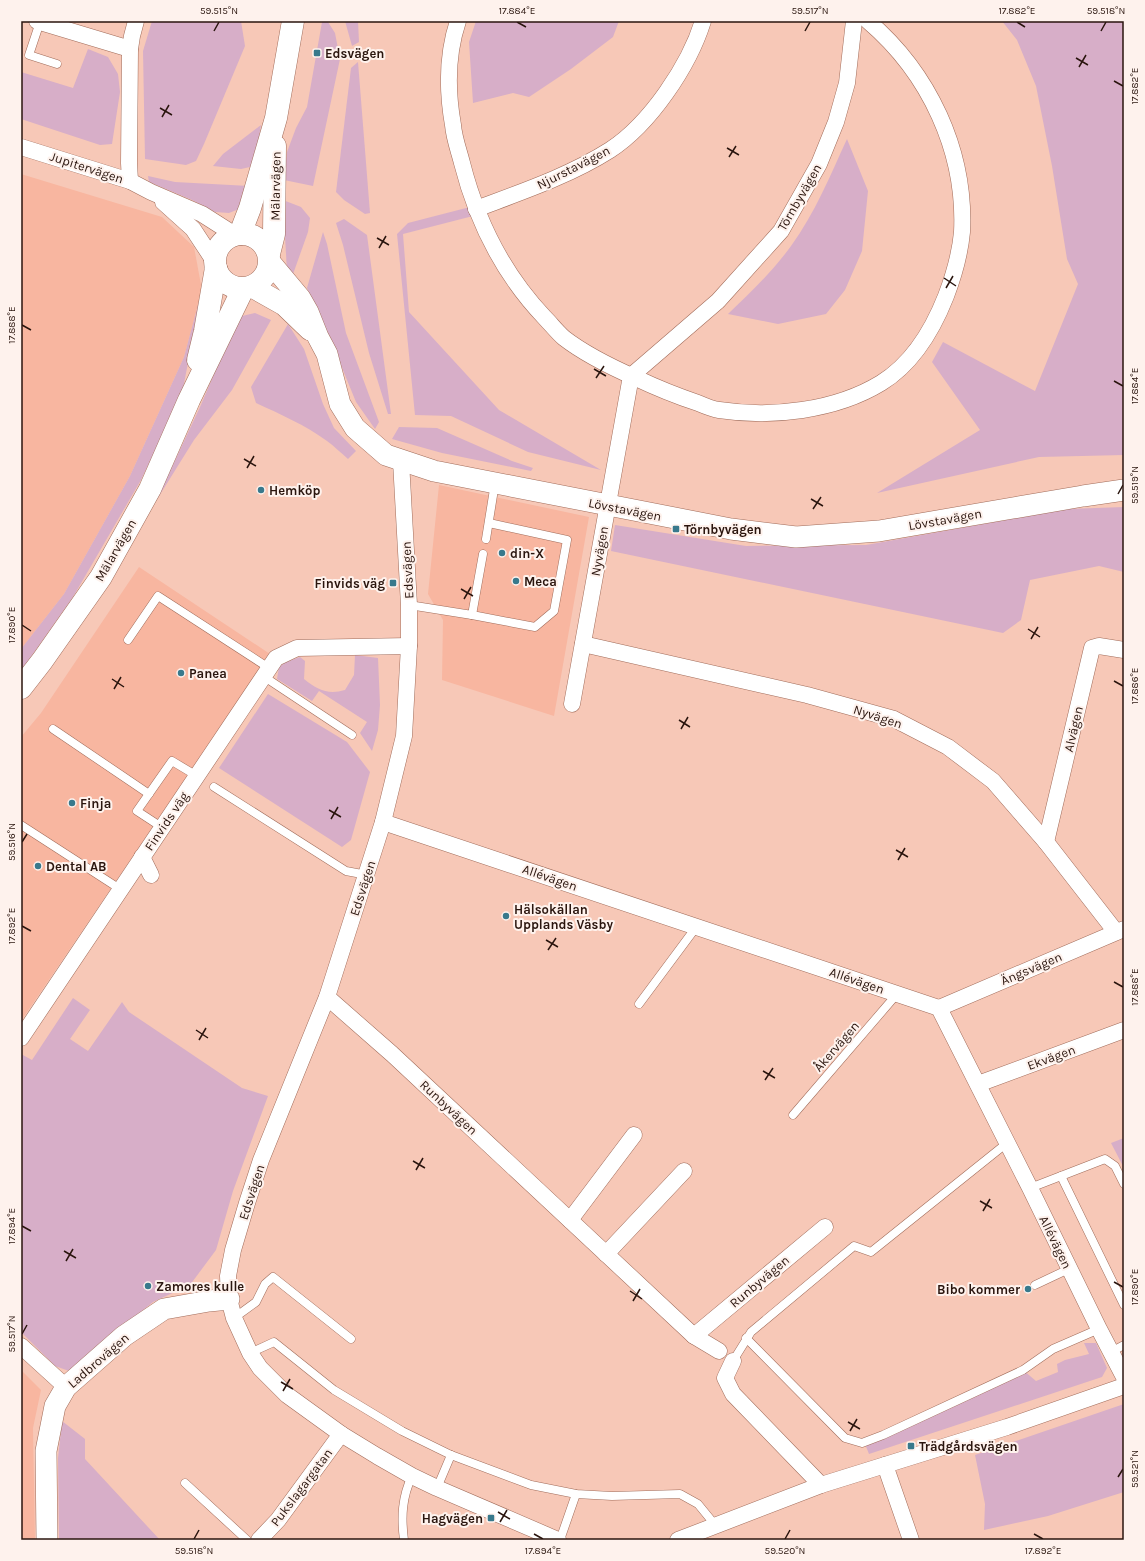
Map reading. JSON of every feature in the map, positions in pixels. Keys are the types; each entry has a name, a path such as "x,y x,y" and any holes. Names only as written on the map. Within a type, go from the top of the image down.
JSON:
{"main road":[{"name":"Mälarvägen","path":"238,234 250,208 276,118 294,21"},
{"name":"Mälarvägen","path":"269,258 274,234 276,118"},
{"path":"238,234 246,235 258,240 267,248 269,258 265,275 261,281 247,288 231,286 219,275 215,265 218,250 222,243 227,238 238,234"},
{"name":"Mälarvägen","path":"189,400 205,331 215,265"},
{"name":"Mälarvägen","path":"21,688 42,661 101,576 150,489 189,400 247,288"}],"street":[{"path":"38,21 130,49"},
{"path":"130,181 130,49 136,21"},
{"path":"458,21 454,34 449,75 453,126 465,174 476,208 498,258 528,300 564,337 604,364 673,395 718,410 765,413 803,410 846,400 882,383 908,360 921,344 938,316 953,278 961,244 963,208 957,168 947,133 930,96 908,62 884,35 868,21"},
{"name":"Njurstavägen","path":"476,208 540,186 610,150 638,127 664,96 686,60 702,21"},
{"name":"Törnbyvägen","path":"631,376 718,301 781,231 819,164 836,122 847,83 854,21"},
{"name":"Jupitervägen","path":"21,148 39,152 130,181 151,192 202,214 238,234"},
{"name":"Jupitervägen","path":"151,192 193,229 215,265"},
{"name":"Lövstavägen","path":"269,258 300,298 308,312 327,354 340,404 355,428 386,455 434,471 731,529 796,537 879,531 1124,490"},
{"name":"Lövstavägen","path":"247,288 284,305 301,319 318,337"},
{"path":"607,506 631,376"},
{"name":"Edsvägen","path":"232,1308 228,1276 233,1250 247,1203 261,1160 326,997 367,875 383,822 404,736 409,646 409,605 401,461"},
{"name":"Nyvägen","path":"572,704 607,506"},
{"name":"Nyvägen","path":"583,644 807,695 894,719 948,747 993,782 1046,842 1120,931"},
{"name":"Finvids väg","path":"21,1038 276,658 297,648 409,646"},
{"name":"Alvägen","path":"1046,842 1092,648 1099,646 1124,650"},
{"name":"Allévägen","path":"383,822 939,1008 1099,1329 1117,1348 1124,1377"},
{"name":"Finvids väg","path":"142,857 151,875"},
{"name":"Ängsvägen","path":"939,1008 1120,931"},
{"name":"Runbyvägen","path":"326,997 398,1059 694,1336 719,1351"},
{"name":"Ekvägen","path":"978,1084 1124,1030"},
{"path":"570,1220 634,1134"},
{"path":"606,1254 684,1171"},
{"name":"Runbyvägen","path":"694,1336 825,1227"},
{"name":"Ladbrovägen","path":"47,1540 46,1451 55,1406 66,1387 124,1336 164,1309 209,1301 232,1308"},
{"path":"232,1308 250,1353 260,1368 287,1395 341,1434 412,1476 559,1540"},
{"path":"21,1346 66,1387"},
{"path":"733,1361 725,1378 733,1394 820,1485"},
{"path":"678,1540 820,1485 1007,1427 1124,1386"},
{"name":"Pukslagargatan","path":"259,1540 278,1520 341,1434"},
{"path":"885,1465 911,1540"}],"lane":[{"path":"38,21 30,55 56,64"},
{"path":"486,539 495,482"},
{"path":"409,605 535,627 554,611 567,540 489,523"},
{"path":"472,615 483,554"},
{"path":"128,640 158,596 352,735"},
{"path":"53,730 149,794"},
{"path":"162,828 137,811 172,761 197,776"},
{"path":"214,786 346,871 367,875"},
{"path":"21,825 120,889"},
{"path":"639,1004 697,926"},
{"name":"Åkervägen","path":"793,1115 897,994"},
{"path":"733,1361 751,1332 854,1246 871,1252 1007,1143"},
{"path":"1030,1188 1105,1159 1115,1166 1124,1184"},
{"path":"1061,1176 1124,1305"},
{"path":"1035,1285 1069,1269"},
{"path":"232,1308 256,1302 265,1284 273,1277 351,1339"},
{"path":"746,1338 845,1438 862,1443 883,1435 1023,1370 1053,1349 1099,1329"},
{"path":"250,1353 274,1342 334,1390 402,1431 452,1455 531,1485 576,1494 612,1496 680,1494 698,1504 716,1526"},
{"path":"437,1488 452,1455"},
{"path":"404,1540 401,1518 407,1486 412,1476"},
{"path":"185,1483 247,1540"},
{"path":"559,1540 576,1494"}],"shaded area":[{"path":"152,21 241,21 245,46 196,161 186,165 145,159 143,51"},
{"path":"345,21 358,21 359,42 352,46"},
{"path":"476,21 619,21 613,37 571,69 529,97 513,93 473,103 469,42"},
{"path":"1002,21 1124,21 1124,455 1039,457 877,493 980,430 932,362 943,342 1035,391 1078,284 1067,259 1052,166 1036,86 1017,40"},
{"path":"322,22 328,22 335,33 340,59 313,186 284,180 287,152 296,128 307,107"},
{"path":"88,49 108,57 118,74 120,92 112,144 100,145 21,119 21,72 73,88"},
{"path":"358,62 370,213 365,214 344,200 336,192 351,68"},
{"path":"261,125 256,156 250,167 241,169 213,166 223,154"},
{"path":"847,139 868,191 862,251 845,290 826,314 778,324 728,314 769,273 800,233 822,194"},
{"path":"21,174 162,217 194,247 202,290 184,357 130,476 64,594 21,649"},
{"path":"148,176 175,182 249,186 239,209 229,213 215,212 192,200 149,182"},
{"path":"283,200 301,207 310,218 308,232 292,277 287,272"},
{"path":"470,207 473,216 403,234 409,312 499,410 601,470 528,452 451,416 415,415 397,234 408,223"},
{"path":"344,219 367,235 391,414 388,414 369,353 343,245 336,223"},
{"path":"323,232 327,244 346,333 379,422 375,429 356,402 329,336 307,288"},
{"path":"202,290 182,394 141,480 73,597 21,671 21,649 64,594 130,476 184,357"},
{"path":"255,313 271,320 232,390 194,440 156,501 200,407 235,325 242,316"},
{"path":"288,324 304,349 323,404 334,428 356,451 348,459 319,435 256,403 251,387"},
{"path":"399,427 437,428 512,461 533,468 531,471 442,453 392,439"},
{"path":"439,485 589,517 554,716 442,680 443,620 428,594"},
{"path":"1124,507 1124,572 1099,566 1030,580 1021,620 1003,633 611,551 615,525 746,546 866,545 1067,509"},
{"path":"139,567 270,654 21,1021 21,737 41,713"},
{"path":"355,655 378,658 380,705 378,730 372,751 360,733 367,722 319,691 312,701 277,679 279,667 286,662 300,657 305,661 304,679 309,683 328,692 345,690 354,675"},
{"path":"268,694 347,742 370,772 351,840 342,847 219,768"},
{"path":"73,998 90,1010 70,1039 88,1051 122,1002 129,1012 242,1088 268,1096 233,1191 216,1250 190,1285 153,1302 69,1371 55,1366 21,1332 21,1054 32,1060"},
{"path":"1124,1138 1124,1168 1111,1143"},
{"path":"1084,1343 1096,1343 1107,1368 1102,1377 869,1454 865,1444 1023,1370 1036,1381 1058,1372 1057,1364 1065,1360 1089,1354"},
{"path":"21,1370 41,1390 33,1428 35,1540 21,1540"},
{"path":"1124,1404 1124,1492 1048,1516 984,1530 985,1504 975,1455"},
{"path":"62,1421 85,1439 85,1459 160,1540 59,1540 58,1458"}],"place":[{"name":"Edsvägen","path":"317,53"},
{"name":"Hemköp","path":"261,490"},
{"name":"Törnbyvägen","path":"676,529"},
{"name":"din-X","path":"502,553"},
{"name":"Meca","path":"516,581"},
{"name":"Finvids väg","path":"393,583"},
{"name":"Panea","path":"181,673"},
{"name":"Finja","path":"72,803"},
{"name":"Dental AB","path":"38,866"},
{"name":"Hälsokällan Upplands Väsby","path":"506,916"},
{"name":"Zamores kulle","path":"148,1286"},
{"name":"Bibo kommer","path":"1028,1289"},
{"name":"Trädgårdsvägen","path":"911,1446"},
{"name":"Hagvägen","path":"491,1518"}]}
